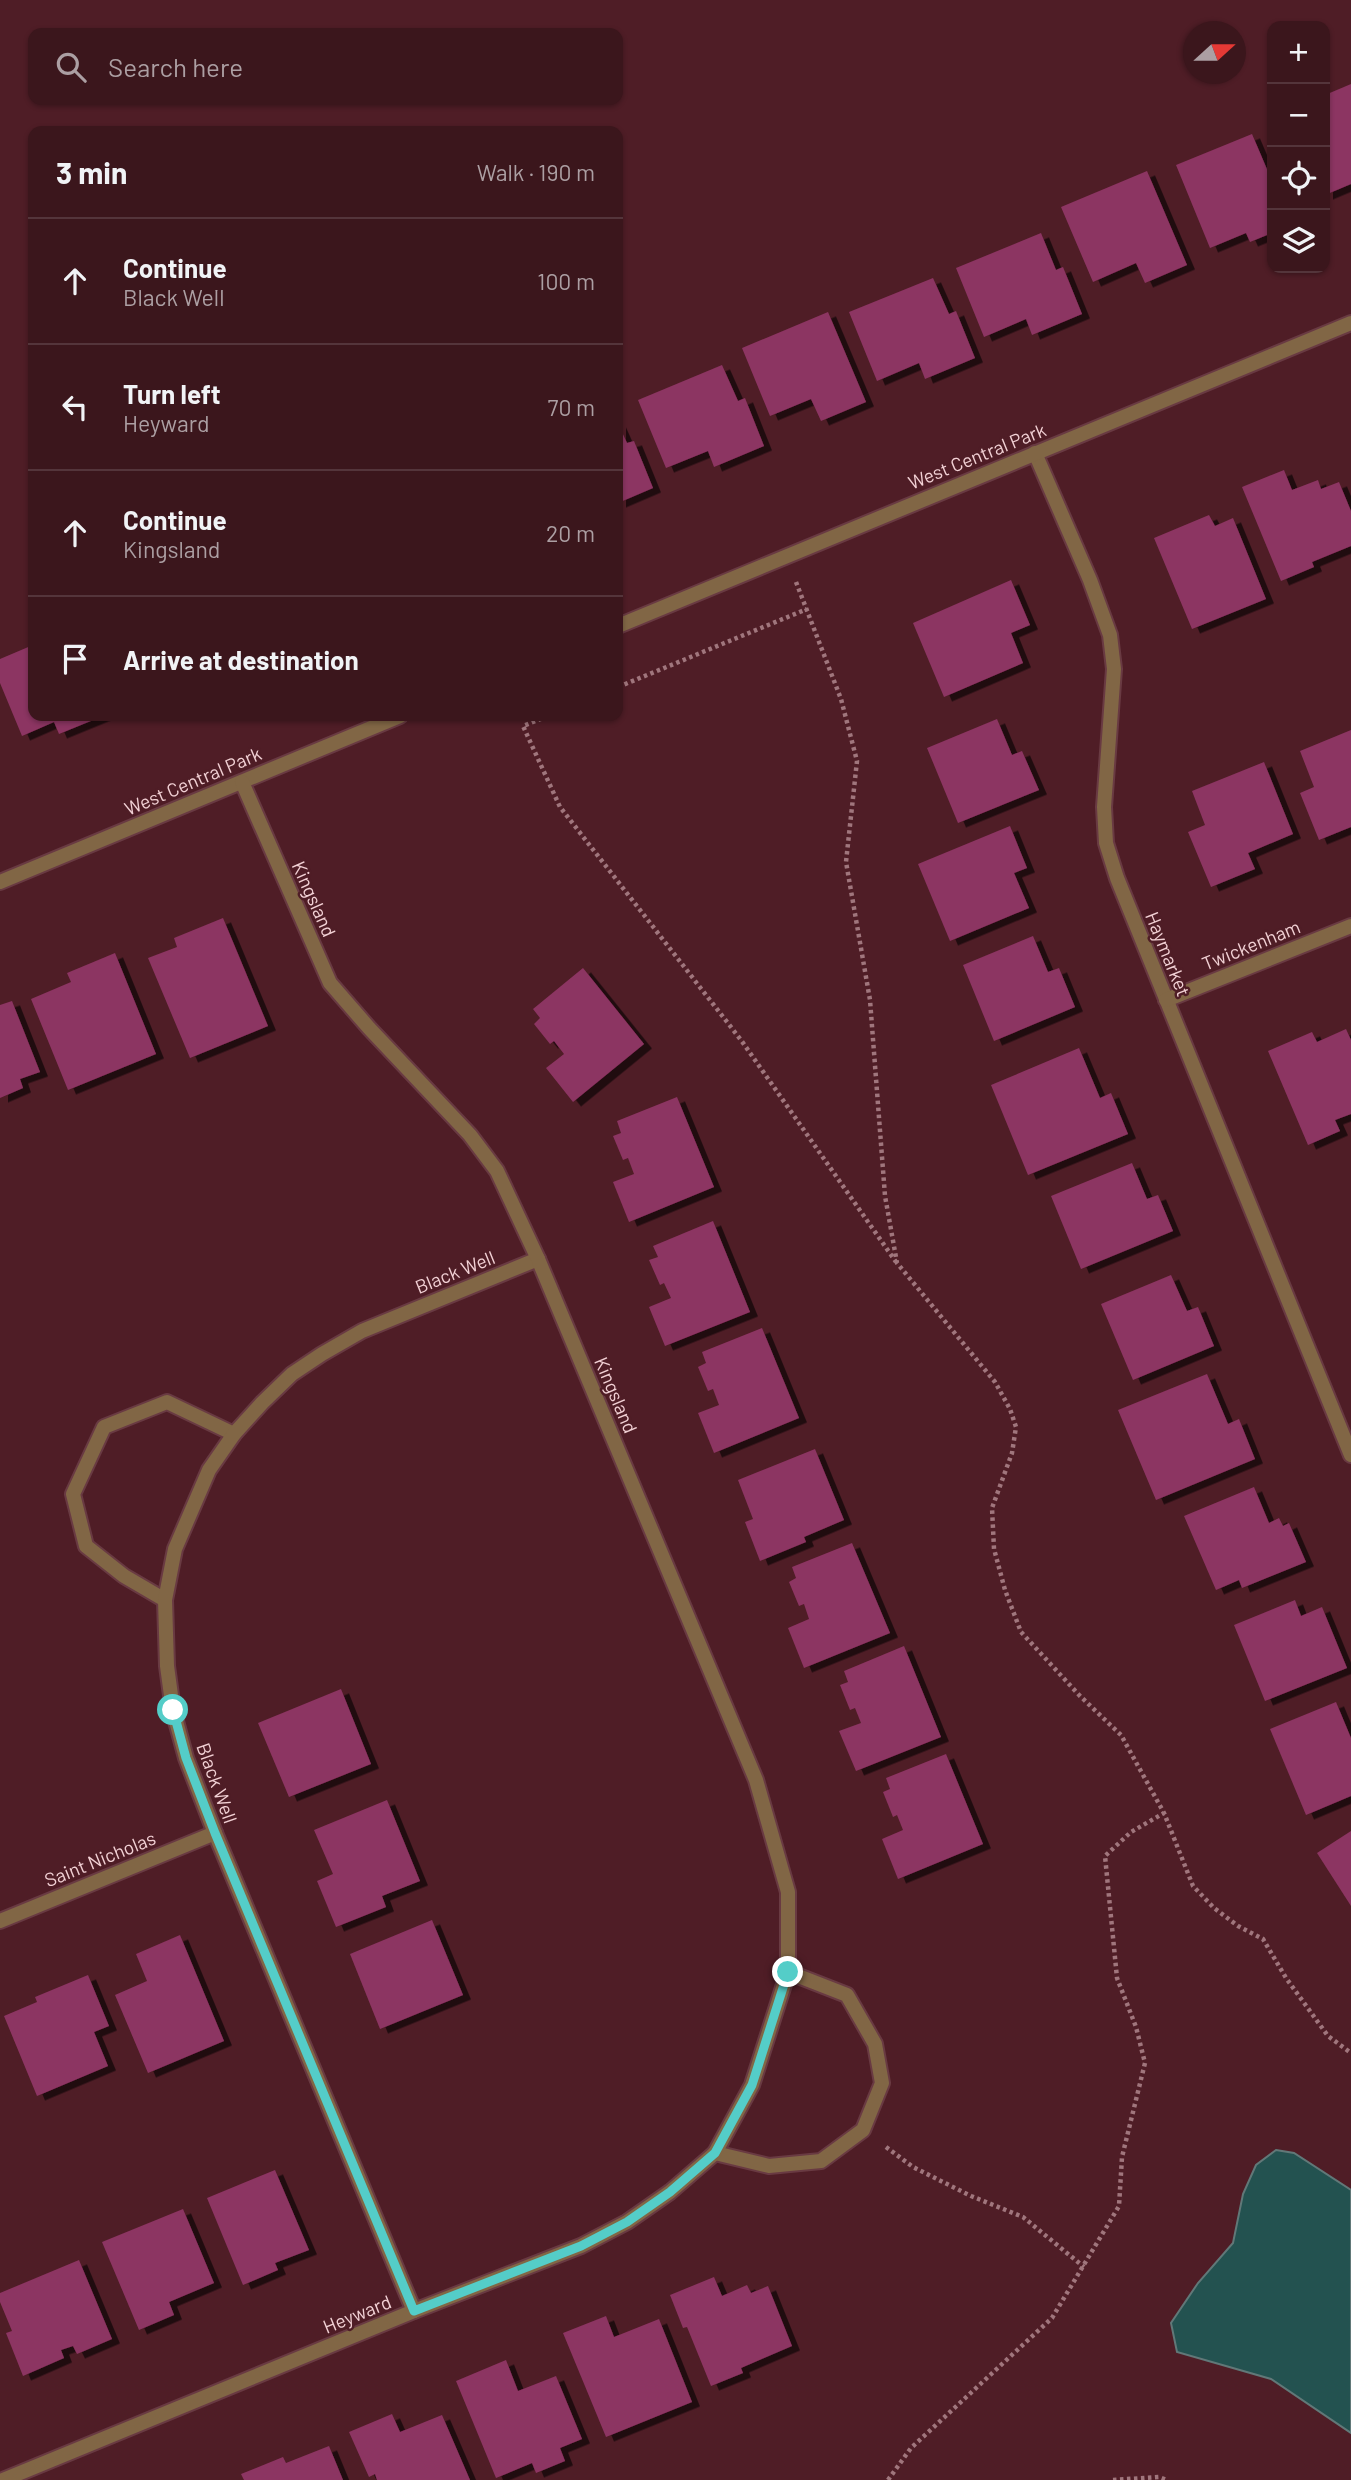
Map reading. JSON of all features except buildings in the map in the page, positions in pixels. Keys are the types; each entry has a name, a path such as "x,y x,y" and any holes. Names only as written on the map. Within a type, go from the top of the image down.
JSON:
{"street":[{"name":"West Central Park","path":"623,624 1351,323"},
{"name":"Haymarket","path":"1035,453 1085,568 1110,635 1114,669 1104,807 1106,843 1116,878 1351,1455"},
{"name":"West Central Park","path":"0,882 388,721"},
{"name":"Kingsland","path":"242,782 330,983 470,1135 497,1171 538,1259 756,1780 788,1892 788,1972 752,2085"},
{"name":"Twickenham","path":"1166,1000 1351,926"},
{"name":"Black Well","path":"414,2311 186,1758 173,1710 167,1666 164,1600 175,1549 209,1470 234,1434 292,1374 362,1331 538,1259"},
{"path":"164,1600 124,1576 86,1546 73,1494 104,1427 167,1402 234,1434"},
{"name":"Saint Nicholas","path":"0,1921 215,1833"},
{"path":"715,2153 769,2166 821,2161 863,2130 882,2083 875,2045 847,1996 788,1972"},
{"name":"Heyward","path":"3,2480 414,2311 581,2246 627,2222 670,2192 715,2153 752,2085"}],"path":[{"path":"785,556 841,699 857,761 846,862 870,1000 885,1196 897,1263"},
{"path":"623,685 807,609"},
{"path":"536,721 523,726 560,807 741,1040 897,1263 995,1382 1016,1427 1012,1453 992,1508 994,1549 1004,1590 1021,1632 1080,1696 1121,1735 1164,1813 1193,1886 1214,1908 1238,1926 1263,1939 1286,1978 1328,2036 1351,2053"},
{"path":"888,2480 911,2448 1052,2318 1119,2206 1122,2157 1145,2063 1136,2027 1117,1978 1105,1856 1131,1832 1164,1813"},
{"path":"863,2130 913,2167 971,2196 1023,2217 1084,2267"},
{"path":"1113,2480 1159,2477 1167,2480"}],"water":[{"path":"1276,2150 1294,2153 1351,2190 1351,2433 1271,2379 1177,2352 1171,2323 1198,2283 1233,2243 1243,2194 1256,2165"}],"route":[{"path":"173,1710 186,1758 215,1833 414,2311 581,2246 627,2222 670,2192 715,2153 752,2085 788,1972"}]}
